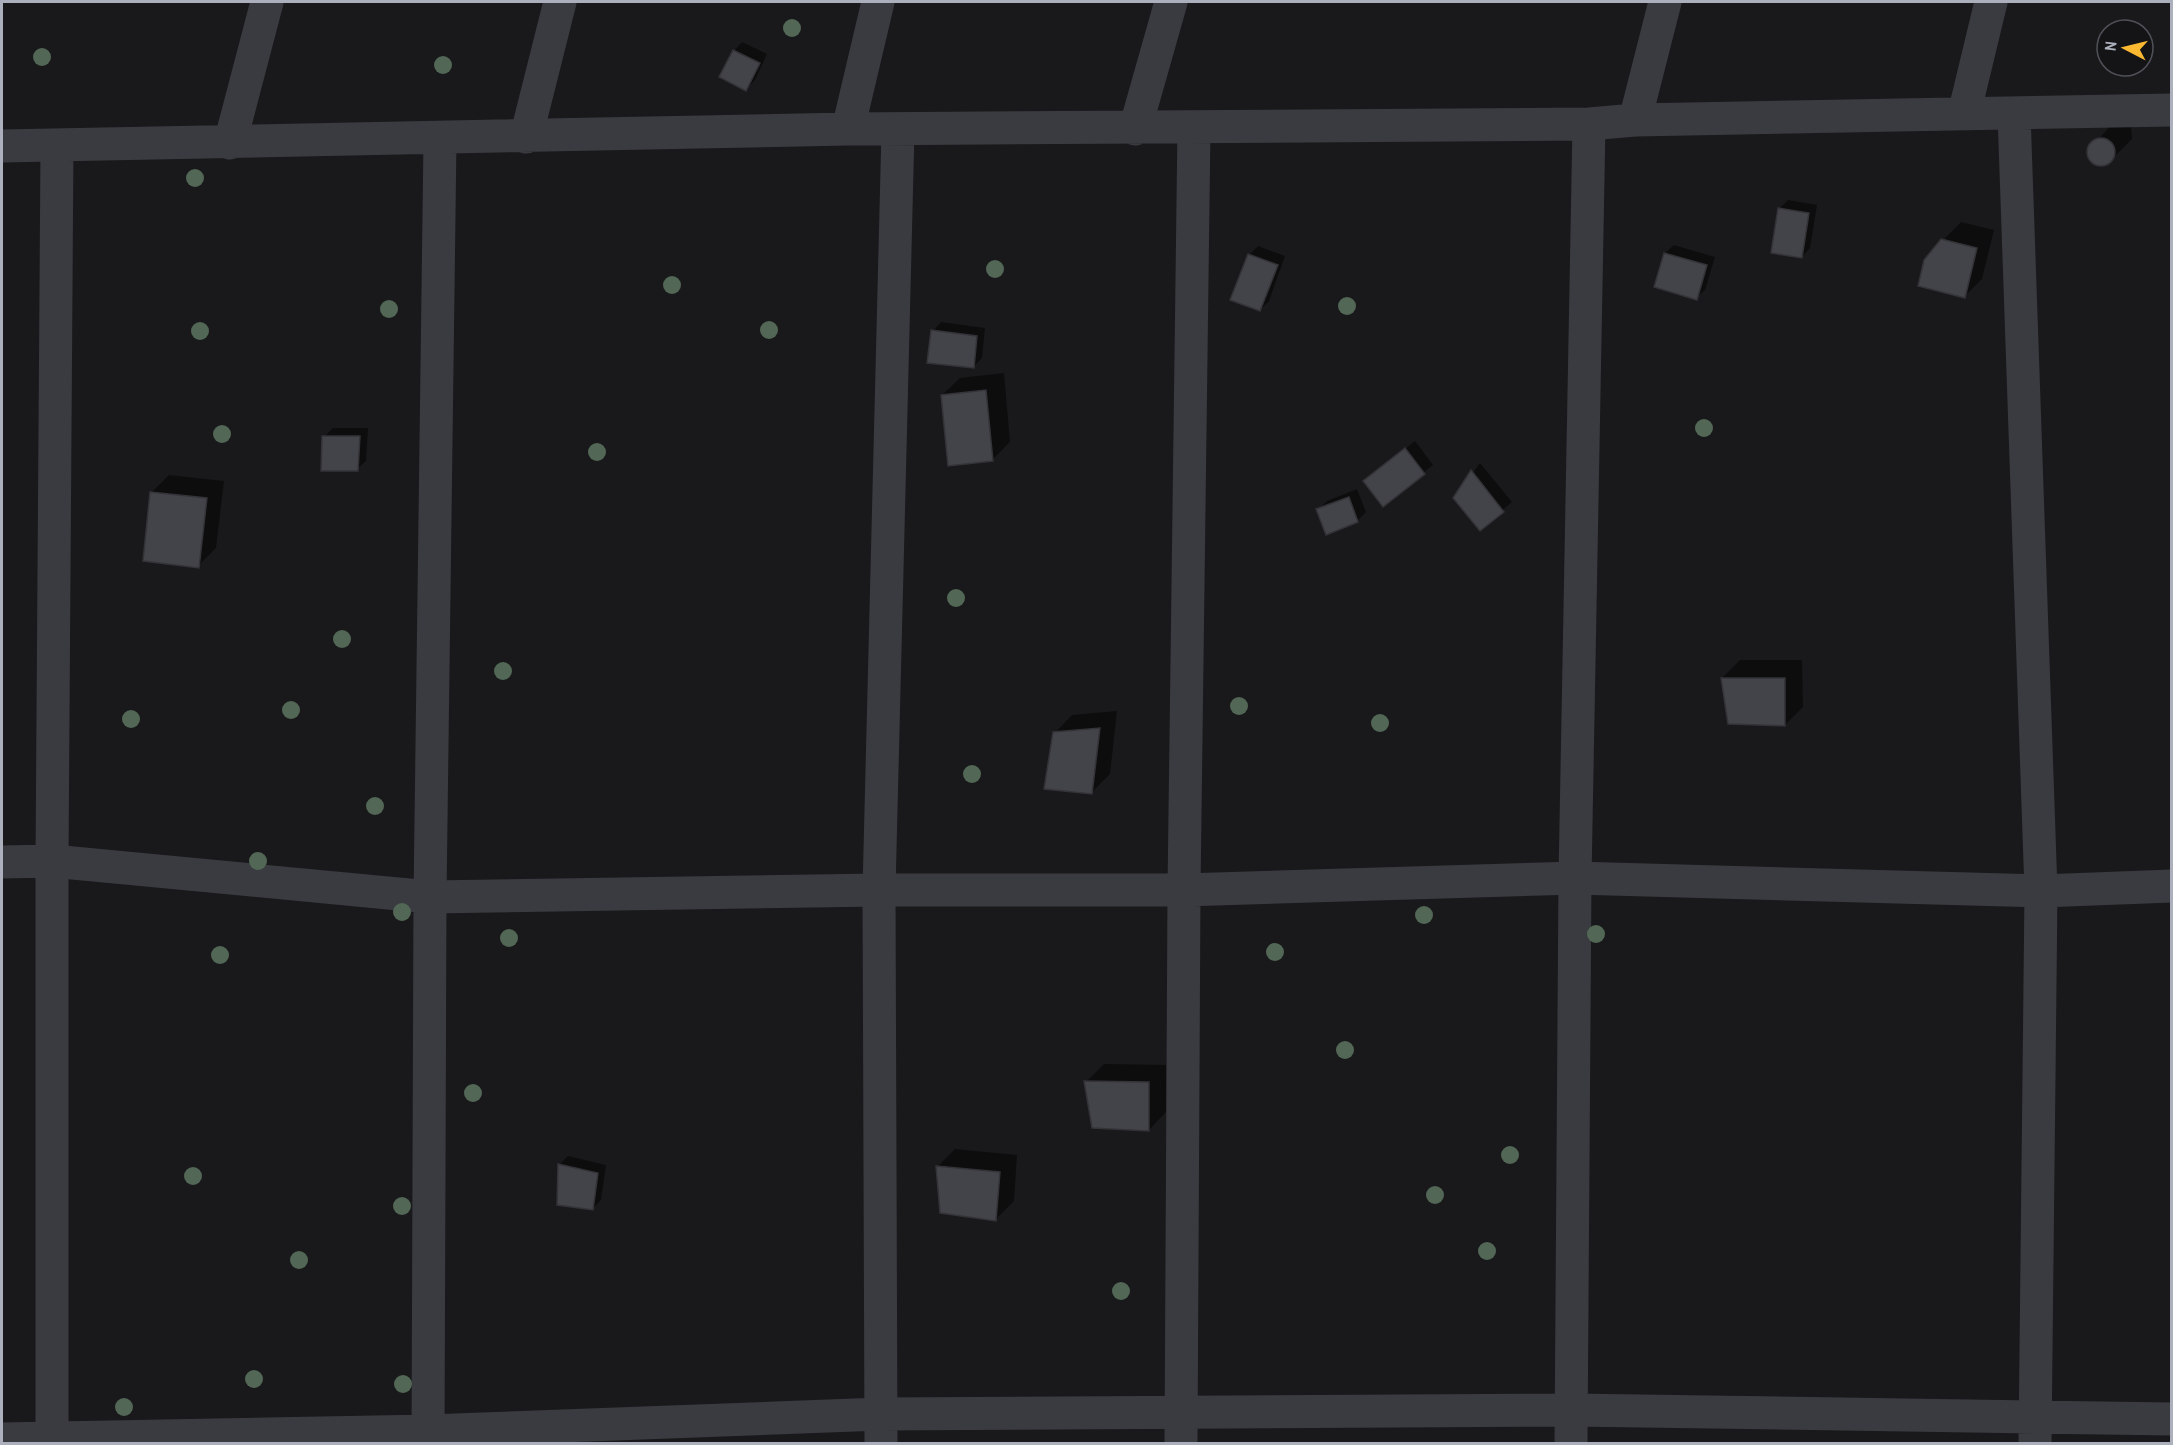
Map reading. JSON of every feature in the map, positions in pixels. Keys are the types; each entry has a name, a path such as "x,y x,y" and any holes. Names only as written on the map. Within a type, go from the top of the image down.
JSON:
{"street":[{"path":"230,143 267,2"},
{"path":"526,137 560,2"},
{"path":"848,129 878,2"},
{"path":"1135,129 1171,2"},
{"path":"1635,120 1665,2"},
{"path":"1964,114 1991,2"},
{"path":"2,146 440,139 848,129 1135,129 1589,124 1635,120 2172,110"},
{"path":"2014,113 2041,891 2036,1430"},
{"path":"1571,1443 1575,878 1589,124"},
{"path":"1181,1428 1184,890 1194,127"},
{"path":"881,1429 879,890 898,130"},
{"path":"428,1437 430,897 440,139"},
{"path":"52,1441 52,861 57,146"},
{"path":"2,862 52,861 430,897 879,890 1184,890 1575,878 2041,891 2172,886"},
{"path":"2,1439 52,1441 881,1429 1181,1428 1572,1410 2036,1430 2172,1419"}],"building":[{"path":"733,50 760,63 746,91 719,77"},
{"path":"2101,138 2111,142 2115,152 2111,162 2101,166 2091,162 2087,152 2091,142"},
{"path":"1778,208 1809,213 1802,258 1771,253"},
{"path":"1941,239 1977,248 1965,298 1918,286 1924,260"},
{"path":"1664,253 1707,265 1697,300 1654,287"},
{"path":"1248,254 1278,265 1260,311 1230,300"},
{"path":"931,330 977,336 974,368 927,363"},
{"path":"986,390 993,461 948,466 941,395"},
{"path":"322,436 360,436 358,471 321,471"},
{"path":"1405,448 1425,474 1383,507 1363,481"},
{"path":"1471,470 1504,512 1480,531 1453,498"},
{"path":"150,492 207,498 199,568 143,561"},
{"path":"1349,497 1358,522 1326,535 1316,509"},
{"path":"1721,678 1785,678 1785,726 1728,724"},
{"path":"1100,728 1092,794 1044,789 1053,732"},
{"path":"1084,1081 1149,1082 1149,1131 1092,1128"},
{"path":"558,1164 598,1173 593,1210 557,1205"},
{"path":"936,1166 1000,1172 996,1221 940,1213"}]}
